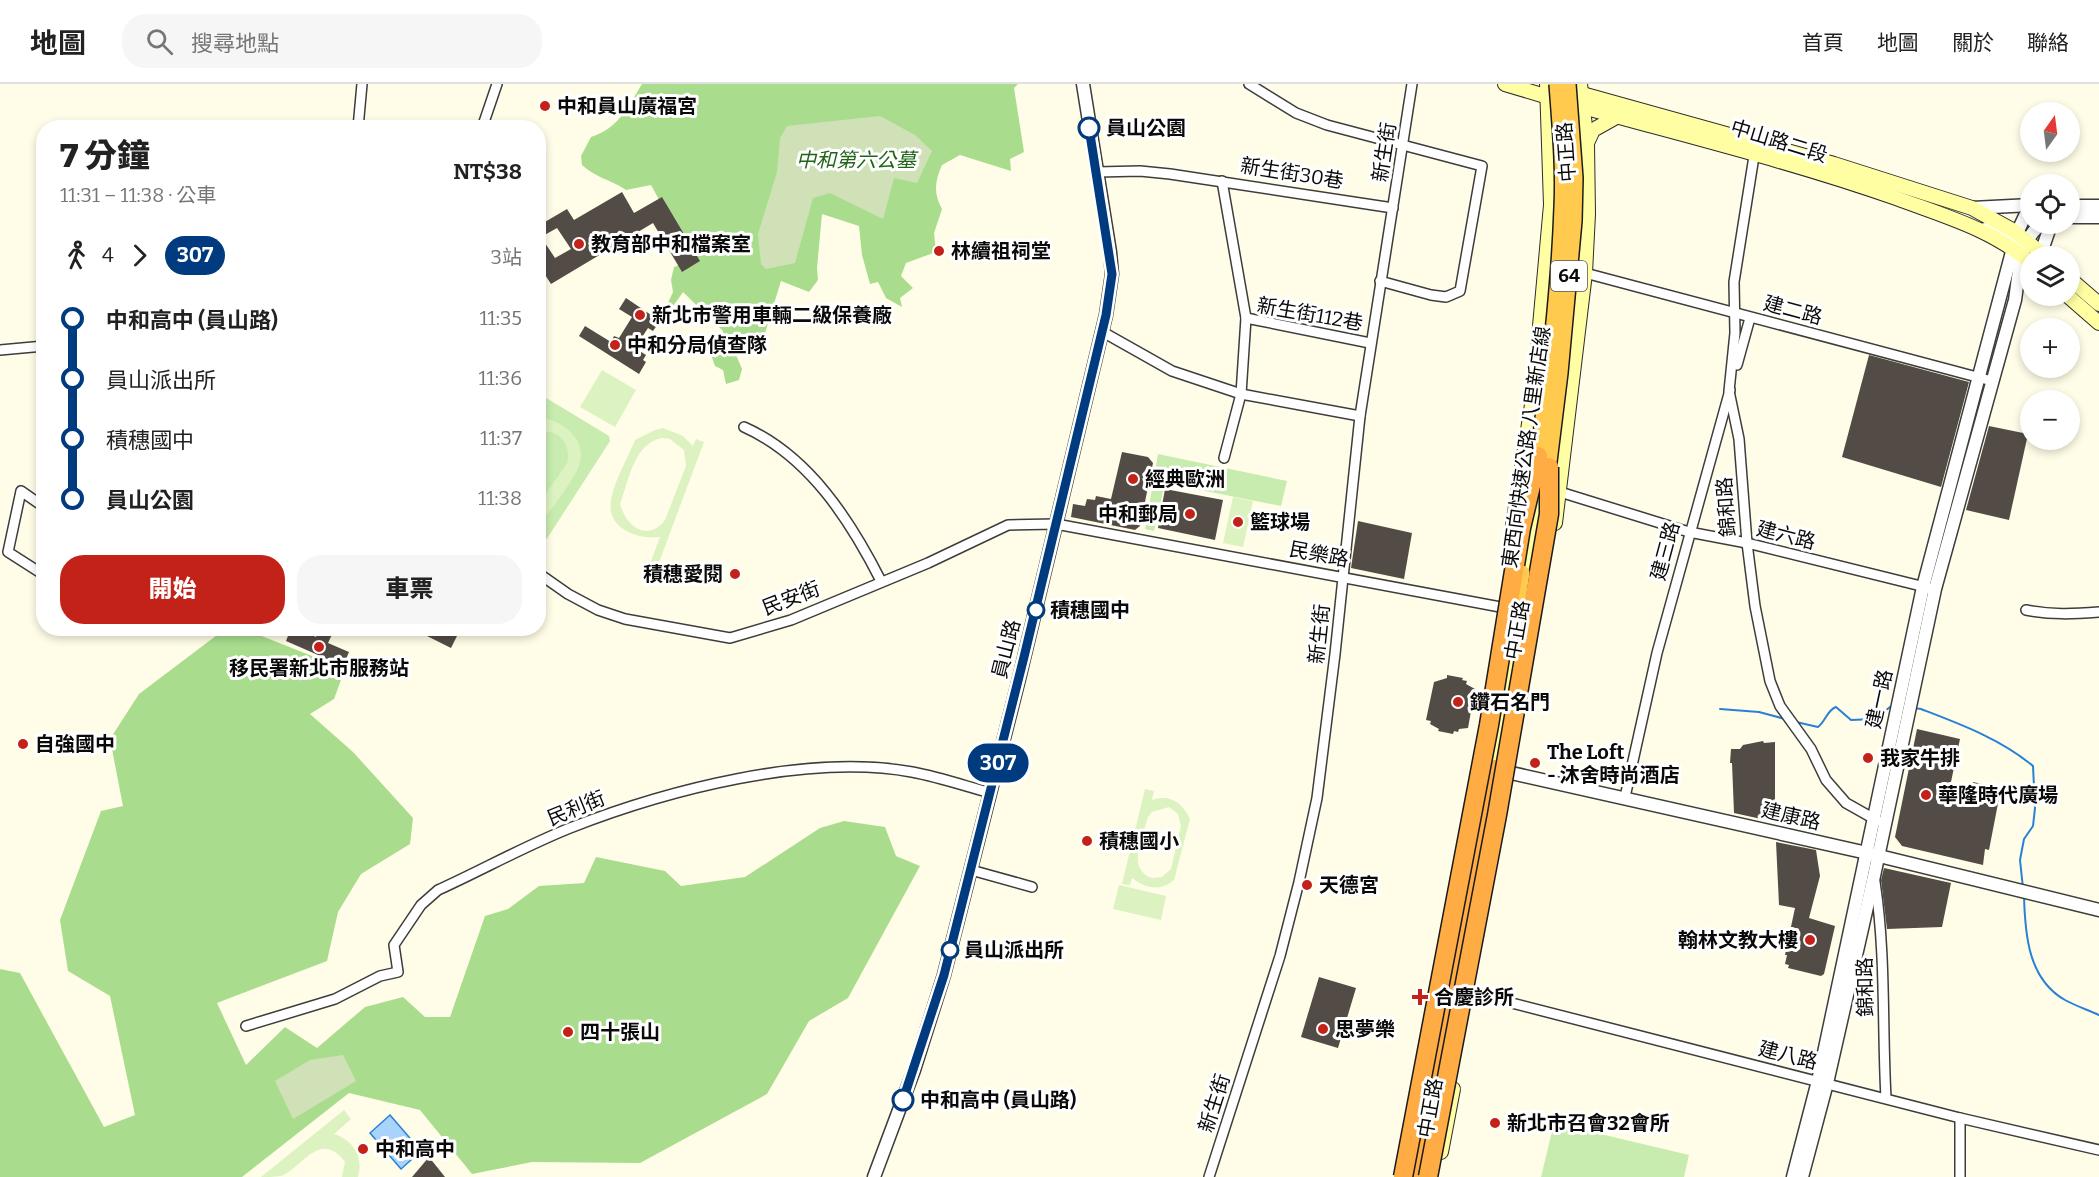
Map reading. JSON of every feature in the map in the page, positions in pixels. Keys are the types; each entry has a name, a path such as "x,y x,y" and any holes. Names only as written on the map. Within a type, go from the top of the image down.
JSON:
{"highway":[{"name":"東西向快速公路 八里新店線","path":"1485,812 1543,461 1574,221 1574,166 1556,88"},
{"path":"1403,1177 1489,725 1521,528 1543,461"},
{"path":"1428,1177 1497,815 1547,526 1543,461"},
{"path":"1416,1177 1460,990 1503,771"}],"main road":[{"name":"中山路二段","path":"1505,84 1556,88 1755,147 1966,222 2020,249"},
{"name":"中正路","path":"1395,1177 1474,765 1534,383 1551,205 1556,88"},
{"path":"1503,771 1521,611 1561,322 1569,163 1556,88"},
{"name":"中山路二段","path":"1581,95 1618,116 1755,147 1911,187 1972,208 2020,247"},
{"name":"中正路","path":"1503,771 1539,615 1560,492 1585,273 1588,214 1587,143 1581,95"},
{"path":"1587,143 1593,130 1618,116"},
{"path":"2080,288 2099,304"},
{"path":"2079,306 2099,323"},
{"name":"中正路","path":"1436,1177 1449,1119 1460,990"}],"street":[{"path":"359,120 362,84"},
{"path":"485,120 497,84"},
{"name":"員山路","path":"874,1177 928,1028 944,975 1056,524 1112,274 1083,84"},
{"path":"1249,84 1296,113 1356,134 1482,166 1460,291 1446,297 1431,296 1380,281"},
{"name":"新生街","path":"1209,1177 1270,992 1299,882 1323,757 1360,417 1412,84"},
{"name":"錦和路","path":"1755,147 1734,282 1735,313 1729,391 1740,439 1747,543 1755,606 1770,681 1780,706 1811,749 1826,780 1846,803 1880,822"},
{"name":"新生街30巷","path":"1097,172 1140,171 1222,181 1393,208"},
{"path":"1222,181 1246,318"},
{"path":"1972,208 2020,206"},
{"path":"2080,206 2099,206"},
{"path":"2080,217 2099,217"},
{"path":"2031,246 2042,234"},
{"name":"建一路","path":"1802,1177 1929,588 1979,378 2020,268"},
{"name":"建二路","path":"1585,273 1992,381"},
{"name":"建一路","path":"1929,588 1992,381 2020,278"},
{"name":"新生街112巷","path":"1224,458 1240,394 1246,318 1370,343"},
{"name":"建三路","path":"1625,797 1657,653 1750,318"},
{"path":"1101,331 1172,371 1240,394 1360,417"},
{"path":"0,350 36,347"},
{"path":"744,427 772,442 822,488 858,537 881,581"},
{"path":"36,501 21,491 4,549 36,570"},
{"name":"建六路","path":"1560,492 1689,532 1747,543 1929,588"},
{"name":"民樂路","path":"1056,524 1539,615"},
{"name":"民安街","path":"546,578 588,604 625,619 730,638 791,620 928,563 1008,525 1056,524"},
{"path":"2026,610 2069,615 2099,612"},
{"name":"建康路","path":"1474,765 1873,854 2099,910"},
{"name":"民利街","path":"246,1026 335,999 380,976 398,972 394,945 421,905 438,890 567,829 633,805 754,776 818,767 911,771 991,793"},
{"name":"建一路","path":"1793,1177 1822,1082 1874,876 1873,854"},
{"path":"971,870 1032,887"},
{"name":"錦和路","path":"1874,876 1883,953 1886,1098"},
{"name":"建八路","path":"1460,990 1960,1118 2099,1150"},
{"path":"1960,1118 1960,1177"}],"green space":[{"path":"642,84 1018,84 1014,88 1024,152 1010,159 1011,171 960,155 942,165 936,187 937,198 942,209 934,233 936,252 906,263 901,276 913,288 900,298 902,307 886,298 878,282 870,284 862,255 859,226 822,214 818,280 809,292 781,281 762,343 734,350 742,369 739,380 726,384 723,370 715,366 710,352 721,346 723,331 683,292 669,312 670,325 661,324 661,318 673,292 671,280 674,267 692,260 651,185 626,190 582,165 581,156 591,137 615,123 627,109"},
{"name":"中和第六公墓","path":"880,116 915,135 932,151 917,183 894,178 883,219 830,193 813,198 795,263 766,269 761,264 758,234 777,172 780,138 787,126"},
{"path":"602,370 636,390 615,427 580,407"},
{"path":"546,398 609,436 610,441 546,540"},
{"path":"546,419 560,424 573,435 578,442 581,459 571,481 546,516 546,494 567,463 568,456 562,439 546,432"},
{"path":"663,428 683,436 693,446 696,439 704,442 655,573 648,569 660,537 643,537 626,531 614,519 611,501 635,440","holes":["662,438 670,439 684,450 686,466 665,520 658,527 644,531 632,525 620,504 634,464 645,447"]},
{"path":"1158,454 1287,481 1281,506 1165,483 1154,531 1145,529"},
{"name":"籃球場","path":"1233,497 1253,501 1243,547 1223,543"},
{"path":"216,636 262,636 345,669 334,699 310,714 353,752 413,818 410,844 361,874 338,912 327,961 217,1003 246,1065 285,1027 317,1048 365,1007 403,997 425,1017 450,1017 485,916 508,909 539,886 584,883 596,857 665,871 681,886 745,877 820,828 844,821 885,827 896,856 920,866 848,998 809,1021 767,1094 640,1163 532,1162 472,1174 420,1110 349,1093 242,1177 0,1177 0,969 20,973 104,1127 135,1115 110,996 68,971 60,920 101,811 123,806 110,739 139,694"},
{"path":"1145,789 1154,791 1152,800 1164,798 1175,801 1190,819 1174,880 1158,887 1147,886 1132,878 1130,885 1122,884","holes":["1169,807 1178,814 1181,826 1171,869 1162,877 1152,878 1144,874 1138,860 1140,843 1148,817 1152,812"]},
{"path":"1119,885 1166,896 1161,920 1113,909"},
{"path":"343,1055 356,1081 293,1119 275,1081 310,1060"},
{"path":"344,1110 351,1119 334,1134 347,1140 355,1150 359,1163 358,1177 342,1177 345,1162 336,1153 328,1149 321,1149 313,1152 284,1175 261,1177"},
{"path":"1554,1123 1689,1155 1684,1177 1541,1177"}],"water":[{"path":"390,1115 421,1151 401,1169 370,1133"}],"building":[{"path":"622,192 634,213 662,197 700,261 682,272 653,223 551,284 546,276 546,244 555,258 571,249 557,228 546,234 546,221 567,209 574,220"},
{"name":"中和分局偵查隊","path":"626,298 660,321 653,331 648,328 635,348 646,355 643,360 646,362 639,374 579,336 585,326 611,342 614,336 619,338 632,317 619,309"},
{"path":"1869,355 1969,382 1941,487 1842,457"},
{"path":"1989,426 2020,432 2020,450 2024,450 2009,520 1966,510"},
{"name":"經典歐洲","path":"1122,452 1148,457 1153,463 1140,526 1135,530 1071,517 1073,504 1085,506 1087,499 1095,500 1096,496 1111,499"},
{"name":"中和郵局","path":"1165,489 1223,500 1215,540 1158,528"},
{"path":"1358,521 1412,533 1404,579 1351,568"},
{"name":"移民署新北市服務站","path":"288,636 331,636 328,643 349,652 343,666 286,641"},
{"path":"427,636 457,636 451,648"},
{"name":"鑽石名門","path":"1447,675 1463,678 1462,680 1467,681 1466,684 1475,689 1468,728 1459,729 1458,732 1454,731 1453,734 1438,731 1439,729 1430,724 1431,721 1426,720 1434,682 1447,678"},
{"name":"華隆時代廣場","path":"1917,729 1960,739 1947,801 1967,807 1973,782 2001,788 1989,850 1985,849 1983,865 1902,846 1895,837"},
{"path":"1763,741 1764,743 1775,742 1775,822 1734,813 1731,749 1740,749 1743,745"},
{"path":"1776,842 1816,850 1820,876 1809,918 1835,926 1824,974 1821,976 1788,968 1789,965 1785,964 1795,908 1779,905"},
{"path":"1884,868 1951,883 1942,927 1887,929 1881,880"},
{"path":"1319,977 1356,988 1338,1048 1301,1037"},
{"path":"429,1157 445,1177 412,1177"}],"waterway":[{"path":"1796,722 1818,727 1836,707 1851,720 1875,719 1890,707 1894,707"},
{"path":"1914,708 1980,733 2021,756 2033,766 2035,808 2033,826 2024,839 2020,860 2023,888"},
{"path":"1720,709 1759,712 1785,719"},
{"path":"2024,896 2031,954 2043,980 2065,1000 2099,1015"}],"bus line":[{"name":"307","path":"903,1100 944,975 991,793 1106,315 1112,274 1089,128"}],"place":[{"name":"中和員山廣福宮","path":"545,106"},
{"name":"員山公園","path":"1089,128"},
{"name":"教育部中和檔案室","path":"579,244"},
{"name":"林續祖祠堂","path":"939,251"},
{"name":"新北市警用車輛二級保養廠","path":"640,315"},
{"name":"中和分局偵查隊","path":"615,345"},
{"name":"經典歐洲","path":"1133,479"},
{"name":"中和郵局","path":"1190,514"},
{"name":"籃球場","path":"1238,522"},
{"name":"積穗愛閱","path":"735,574"},
{"name":"積穗國中","path":"1036,610"},
{"name":"移民署新北市服務站","path":"319,647"},
{"name":"鑽石名門","path":"1458,702"},
{"name":"自強國中","path":"23,744"},
{"name":"我家牛排","path":"1868,758"},
{"name":"The Loft - 沐舍時尚酒店","path":"1535,763"},
{"name":"華隆時代廣場","path":"1926,795"},
{"name":"積穗國小","path":"1087,841"},
{"name":"天德宮","path":"1307,885"},
{"name":"翰林文教大樓","path":"1810,940"},
{"name":"員山派出所","path":"950,950"},
{"name":"合慶診所","path":"1420,997"},
{"name":"思夢樂","path":"1323,1029"},
{"name":"四十張山","path":"568,1032"},
{"name":"中和高中 (員山路)","path":"903,1100"},
{"name":"新北市召會32會所","path":"1495,1123"},
{"name":"中和高中","path":"363,1149"}]}
